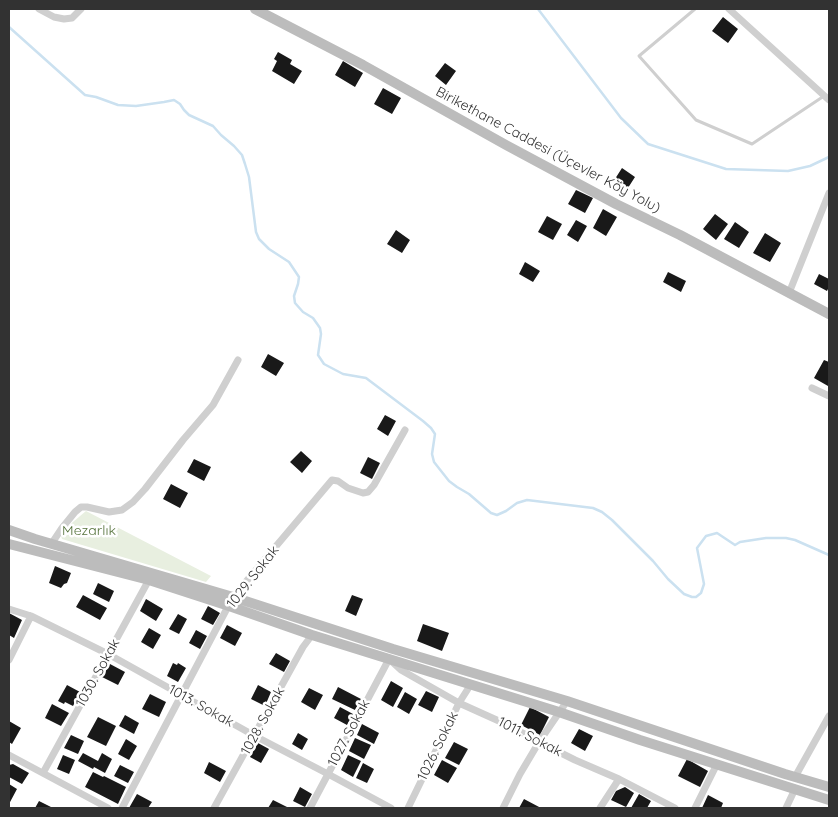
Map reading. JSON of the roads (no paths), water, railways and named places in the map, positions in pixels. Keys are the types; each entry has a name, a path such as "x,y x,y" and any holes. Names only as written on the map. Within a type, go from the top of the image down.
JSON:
{"street":[{"path":"38,9 64,19 72,18 81,9"},
{"name":"Birikethane Caddesi (Üçevler Köy Yolu)","path":"255,9 363,65 506,146 829,314"},
{"path":"729,9 827,98"},
{"path":"789,293 829,193"},
{"path":"52,543 66,523 81,507 109,512 122,510 134,502 213,405 238,360"},
{"path":"812,388 829,396"},
{"name":"1029. Sokak","path":"122,808 231,601 332,480 363,493 368,492 374,485 405,430"},
{"path":"151,576 9,545 13,531 231,601 567,701 829,787"},
{"name":"1030. Sokak","path":"43,773 151,576"},
{"path":"231,601 312,635 559,712 640,740 829,800"},
{"name":"1013. Sokak","path":"9,609 31,616 108,654 255,736 391,808"},
{"path":"9,660 31,616"},
{"name":"1028. Sokak","path":"214,808 303,647 312,635"},
{"name":"1011. Sokak","path":"389,659 401,670 459,703 510,726 575,760 675,808"},
{"name":"1027. Sokak","path":"310,808 389,659"},
{"name":"1026. Sokak","path":"408,808 459,703 471,684"},
{"path":"503,808 539,742 567,701"},
{"path":"795,777 829,716"},
{"path":"9,755 108,808"},
{"path":"695,808 717,764"},
{"path":"600,808 618,779"},
{"path":"786,808 795,789"}],"lane":[{"path":"695,9 638,56 696,120 752,144 827,98"}],"waterway":[{"path":"538,9 621,118 648,144 726,169 788,171 810,166 829,157"},
{"path":"9,27 85,95 118,105 136,106 174,100 189,115 213,126 234,146 242,155 249,177 256,232 259,239 269,249 289,262 299,277 294,296 295,303 303,312 313,318 320,328 318,355 324,364 343,374 366,378 431,428 435,434 432,454 434,462 449,481 469,494 491,513 497,515 517,503 527,500 593,508 612,520 653,561 668,579 684,594 692,597 696,597 701,593 704,584 697,548 706,536 717,533 735,545 740,542 766,538 786,538 829,555"}],"park label":[{"name":"Mezarlık","path":"89,531"}]}
